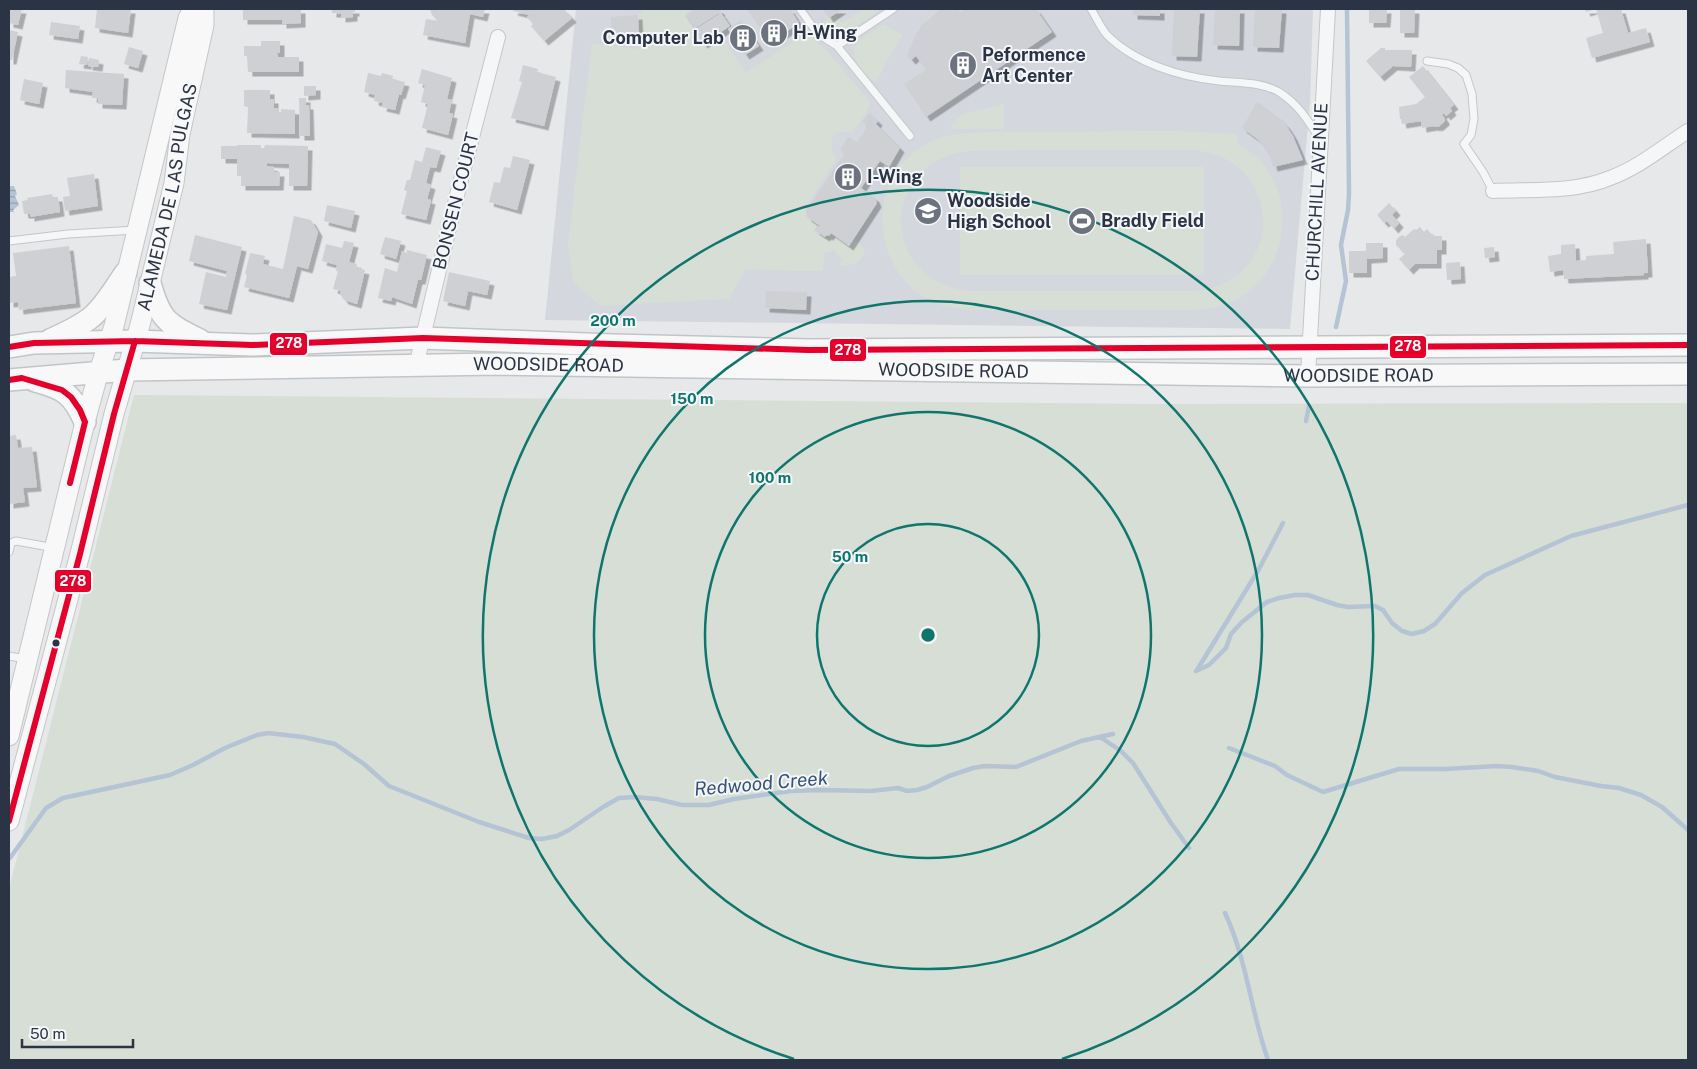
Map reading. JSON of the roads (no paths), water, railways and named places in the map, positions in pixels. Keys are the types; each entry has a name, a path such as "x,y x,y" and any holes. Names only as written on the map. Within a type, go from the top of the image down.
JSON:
{"main road":[{"name":"ALAMEDA DE LAS PULGAS","path":"11,729 85,422 114,326 188,18 193,9"},
{"name":"ALAMEDA DE LAS PULGAS","path":"9,821 80,554 114,414 135,342 174,184 180,134 204,25 204,9"},
{"path":"43,343 71,330 90,318 126,272"},
{"path":"150,283 155,304 163,318 173,326 207,343"},
{"name":"WOODSIDE ROAD","path":"9,347 43,343 108,341 252,345 423,338 808,350 1688,346"},
{"name":"WOODSIDE ROAD","path":"16,379 127,370 497,364 1308,376 1688,374"},
{"path":"16,379 62,390 71,397 85,422"},
{"path":"55,548 80,554"},
{"path":"11,729 34,727"}],"street":[{"name":"CHURCHILL AVENUE","path":"1308,376 1308,348 1328,9"},
{"name":"BONSEN COURT","path":"416,366 456,195 498,37"},
{"path":"1493,190 1576,188 1610,178 1639,164 1688,131"}],"lane":[{"path":"800,9 818,34 837,46 910,136"},
{"path":"837,46 893,9"},
{"path":"1091,9 1106,34 1132,55 1201,79 1262,86 1278,92 1303,113 1320,141"},
{"path":"1427,61 1448,64 1458,68 1466,75 1472,94 1474,119 1471,135 1464,144 1493,190"},
{"path":"9,241 68,234 137,230"},
{"path":"9,552 11,543 16,541 55,548"},
{"path":"9,656 28,660"}],"water":[{"path":"9,186 14,186 17,194 15,196 19,205 13,210 14,212 9,212"}],"waterway":[{"path":"1336,327 1346,281 1341,245 1348,210 1349,193 1347,9"},
{"path":"1306,421 1309,406"},
{"name":"Redwood Creek","path":"1196,671 1209,665 1226,648 1231,634 1242,622 1267,602 1295,595 1308,595 1348,607 1375,606 1383,610 1392,623 1402,631 1412,634 1424,631 1435,624 1462,593 1485,575 1571,536 1688,505"},
{"path":"1197,670 1259,569 1283,523"},
{"name":"Redwood Creek","path":"10,858 46,808 63,798 170,775 225,748 257,735 268,733 303,737 335,744 364,764 389,786 479,822 529,838 542,839 557,836 569,830 619,798 635,797 657,799 682,805 709,805 734,799 791,791 871,791 898,788 907,791 917,790 973,768 985,766 1016,767 1081,741 1113,734"},
{"name":"Redwood Creek","path":"1100,737 1121,751 1133,763 1189,848"},
{"path":"1229,748 1275,766 1287,775 1323,792 1399,769 1497,766 1538,771 1555,777 1619,788 1641,795 1662,807 1688,830"},
{"name":"Redwood Creek","path":"1225,913 1239,949 1268,1060"}],"place":[{"name":"H-Wing","path":"774,33"},
{"name":"Computer Lab","path":"743,38"},
{"name":"Peformence Art Center","path":"963,65"},
{"name":"I-Wing","path":"848,177"},
{"name":"Woodside High School","path":"928,211"},
{"name":"Bradly Field","path":"1082,221"}]}
